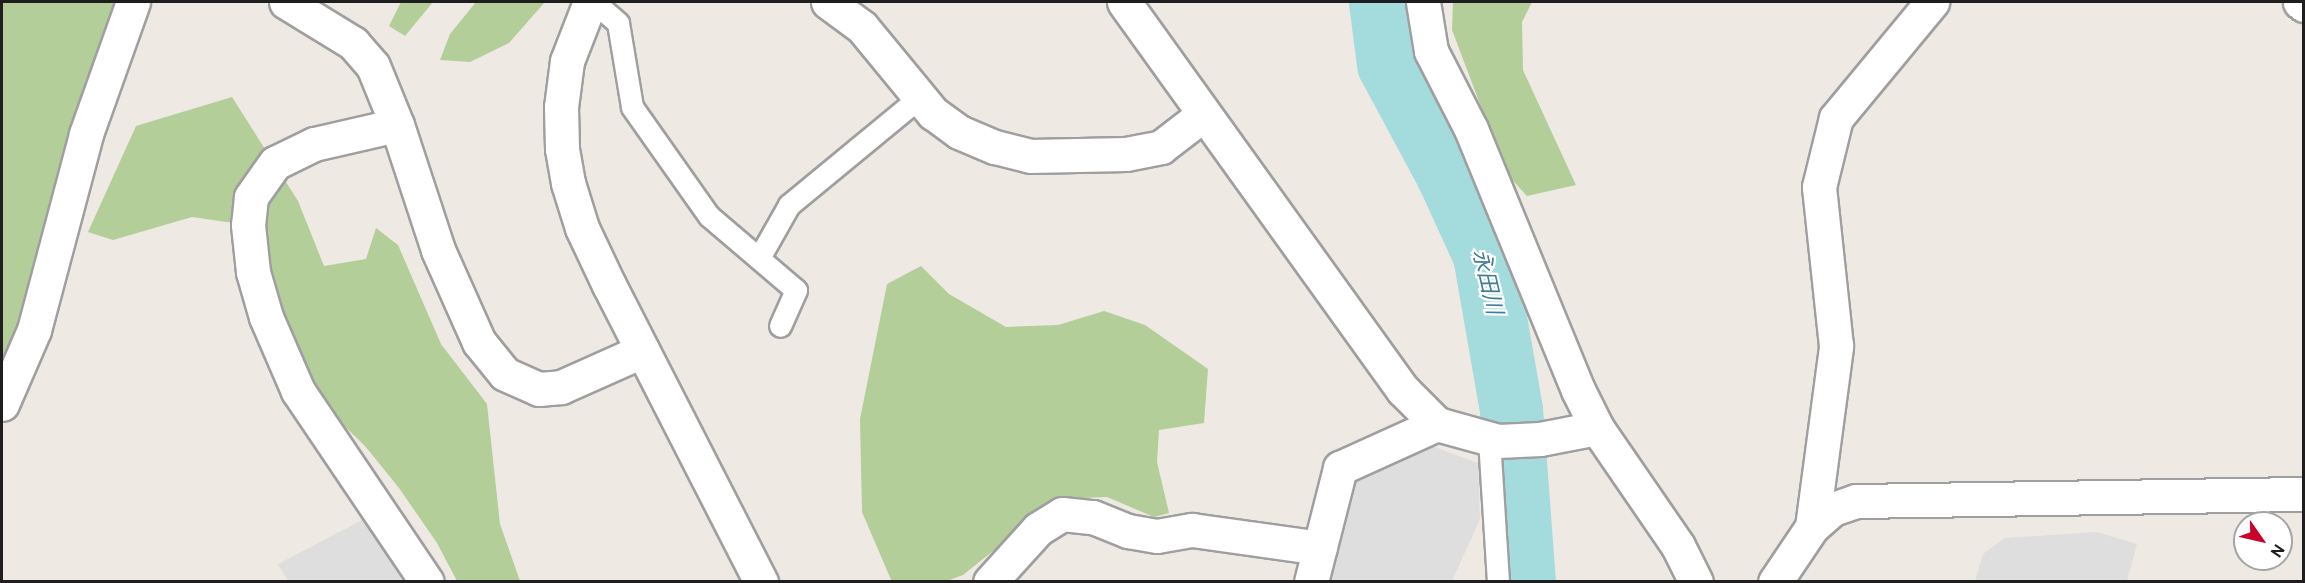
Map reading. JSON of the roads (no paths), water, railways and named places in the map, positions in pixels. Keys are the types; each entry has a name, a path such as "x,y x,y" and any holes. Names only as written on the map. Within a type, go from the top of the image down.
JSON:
{"street":[{"path":"2,404 34,330 86,135 133,2"},
{"path":"286,2 360,51 373,66 397,125 438,250 478,342 505,374 539,389 561,387 642,351"},
{"path":"592,2 567,62 561,107 562,149 582,228 642,351 761,582"},
{"path":"828,2 862,27 920,97 959,132 1030,156 1126,154 1161,147 1204,114"},
{"path":"1124,2 1402,390 1437,424 1493,440 1540,439 1597,428"},
{"path":"1423,2 1431,51 1471,129 1597,428 1678,546 1696,582"},
{"path":"1812,527 1836,346 1819,187 1836,118 1932,2"},
{"path":"2300,2 2304,5"},
{"path":"397,125 314,144 275,163 251,197 248,225 253,272 266,317 298,391 427,582"},
{"path":"1311,582 1340,468 1437,424"},
{"path":"1775,582 1812,527 1833,509 1856,501 2304,494"},
{"path":"990,582 1038,530 1062,514 1093,517 1128,531 1157,536 1192,530 1320,548"}],"lane":[{"path":"592,2 618,23 632,107 709,216 796,290 780,326"},
{"path":"759,258 789,206 920,97"},
{"path":"1493,440 1498,582"}],"waterway":[{"name":"永田川","path":"1380,2 1388,64 1447,174 1484,255 1511,409 1524,582"}]}
